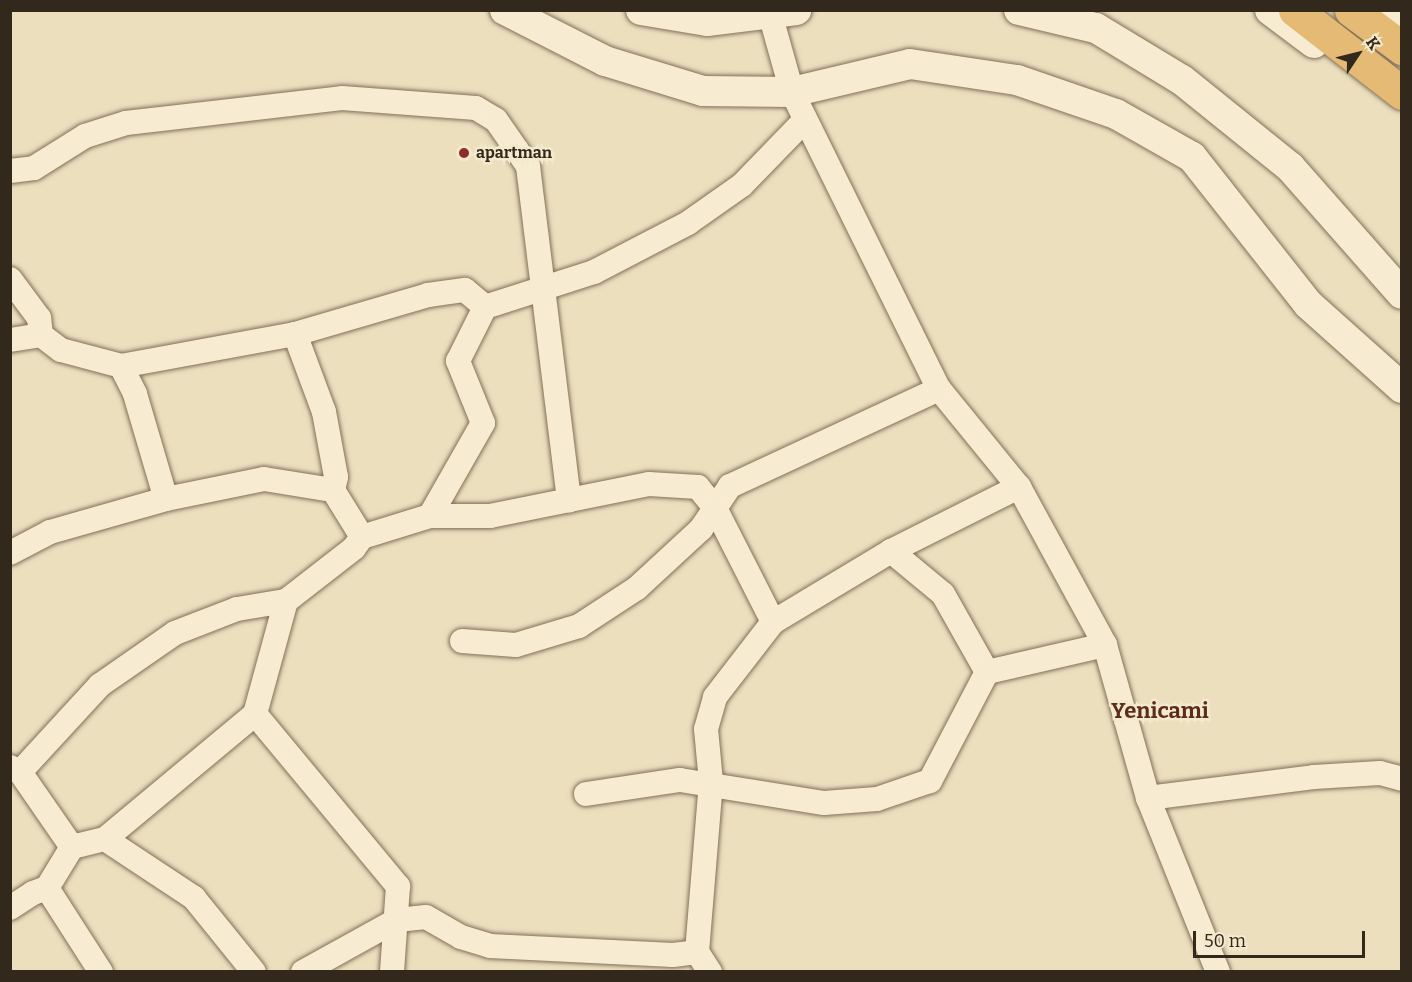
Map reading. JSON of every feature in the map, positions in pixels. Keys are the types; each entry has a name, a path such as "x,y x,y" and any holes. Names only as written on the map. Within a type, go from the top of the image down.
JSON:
{"highway":[{"path":"1295,10 1401,93"},
{"path":"1351,10 1401,48"}],"street":[{"path":"505,10 605,61 703,91 792,92 910,64 1017,80 1116,114 1192,157 1308,304 1401,388"},
{"path":"641,10 706,21 778,11 792,92 939,389 1019,487 1105,645 1148,798 1213,970"},
{"path":"1019,10 1096,28 1182,80 1290,167 1401,294"},
{"path":"1270,10 1401,108"},
{"path":"1386,10 1401,22"},
{"path":"10,171 34,168 85,136 126,123 342,98 476,108 496,120 528,166 540,288 569,500"},
{"path":"430,516 483,423 458,361 484,308 594,272 688,223 742,185 805,120"},
{"path":"10,279 39,318 41,335"},
{"path":"10,340 41,335 62,350 121,366 295,334 428,295 465,290 484,308"},
{"path":"295,334 324,412 336,477 333,490 362,537"},
{"path":"121,366 135,394 166,499"},
{"path":"462,641 516,645 579,626 637,588 701,529 729,486 939,389"},
{"path":"10,553 50,532 166,499 264,479 333,490"},
{"path":"72,848 15,770 100,685 175,633 237,609 286,602 354,548 362,537 430,516 490,516 649,484 698,487 716,508 773,622"},
{"path":"303,972 397,920 426,917 461,937 490,946 673,956 704,962 711,782 706,729 716,697 773,622 891,551 1019,487"},
{"path":"891,551 943,594 987,672"},
{"path":"10,908 33,893 47,888 72,848 105,839 255,714 286,602"},
{"path":"586,794 680,780 711,782 824,803 877,799 930,781 987,672 1105,645"},
{"path":"255,714 398,886 392,972"},
{"path":"1148,798 1314,777 1380,773 1401,779"},
{"path":"105,839 194,898 254,972"},
{"path":"47,888 101,972"}],"place":[{"name":"apartman","path":"464,153"}],"district":[{"name":"Yenicami","path":"1160,711"}]}
